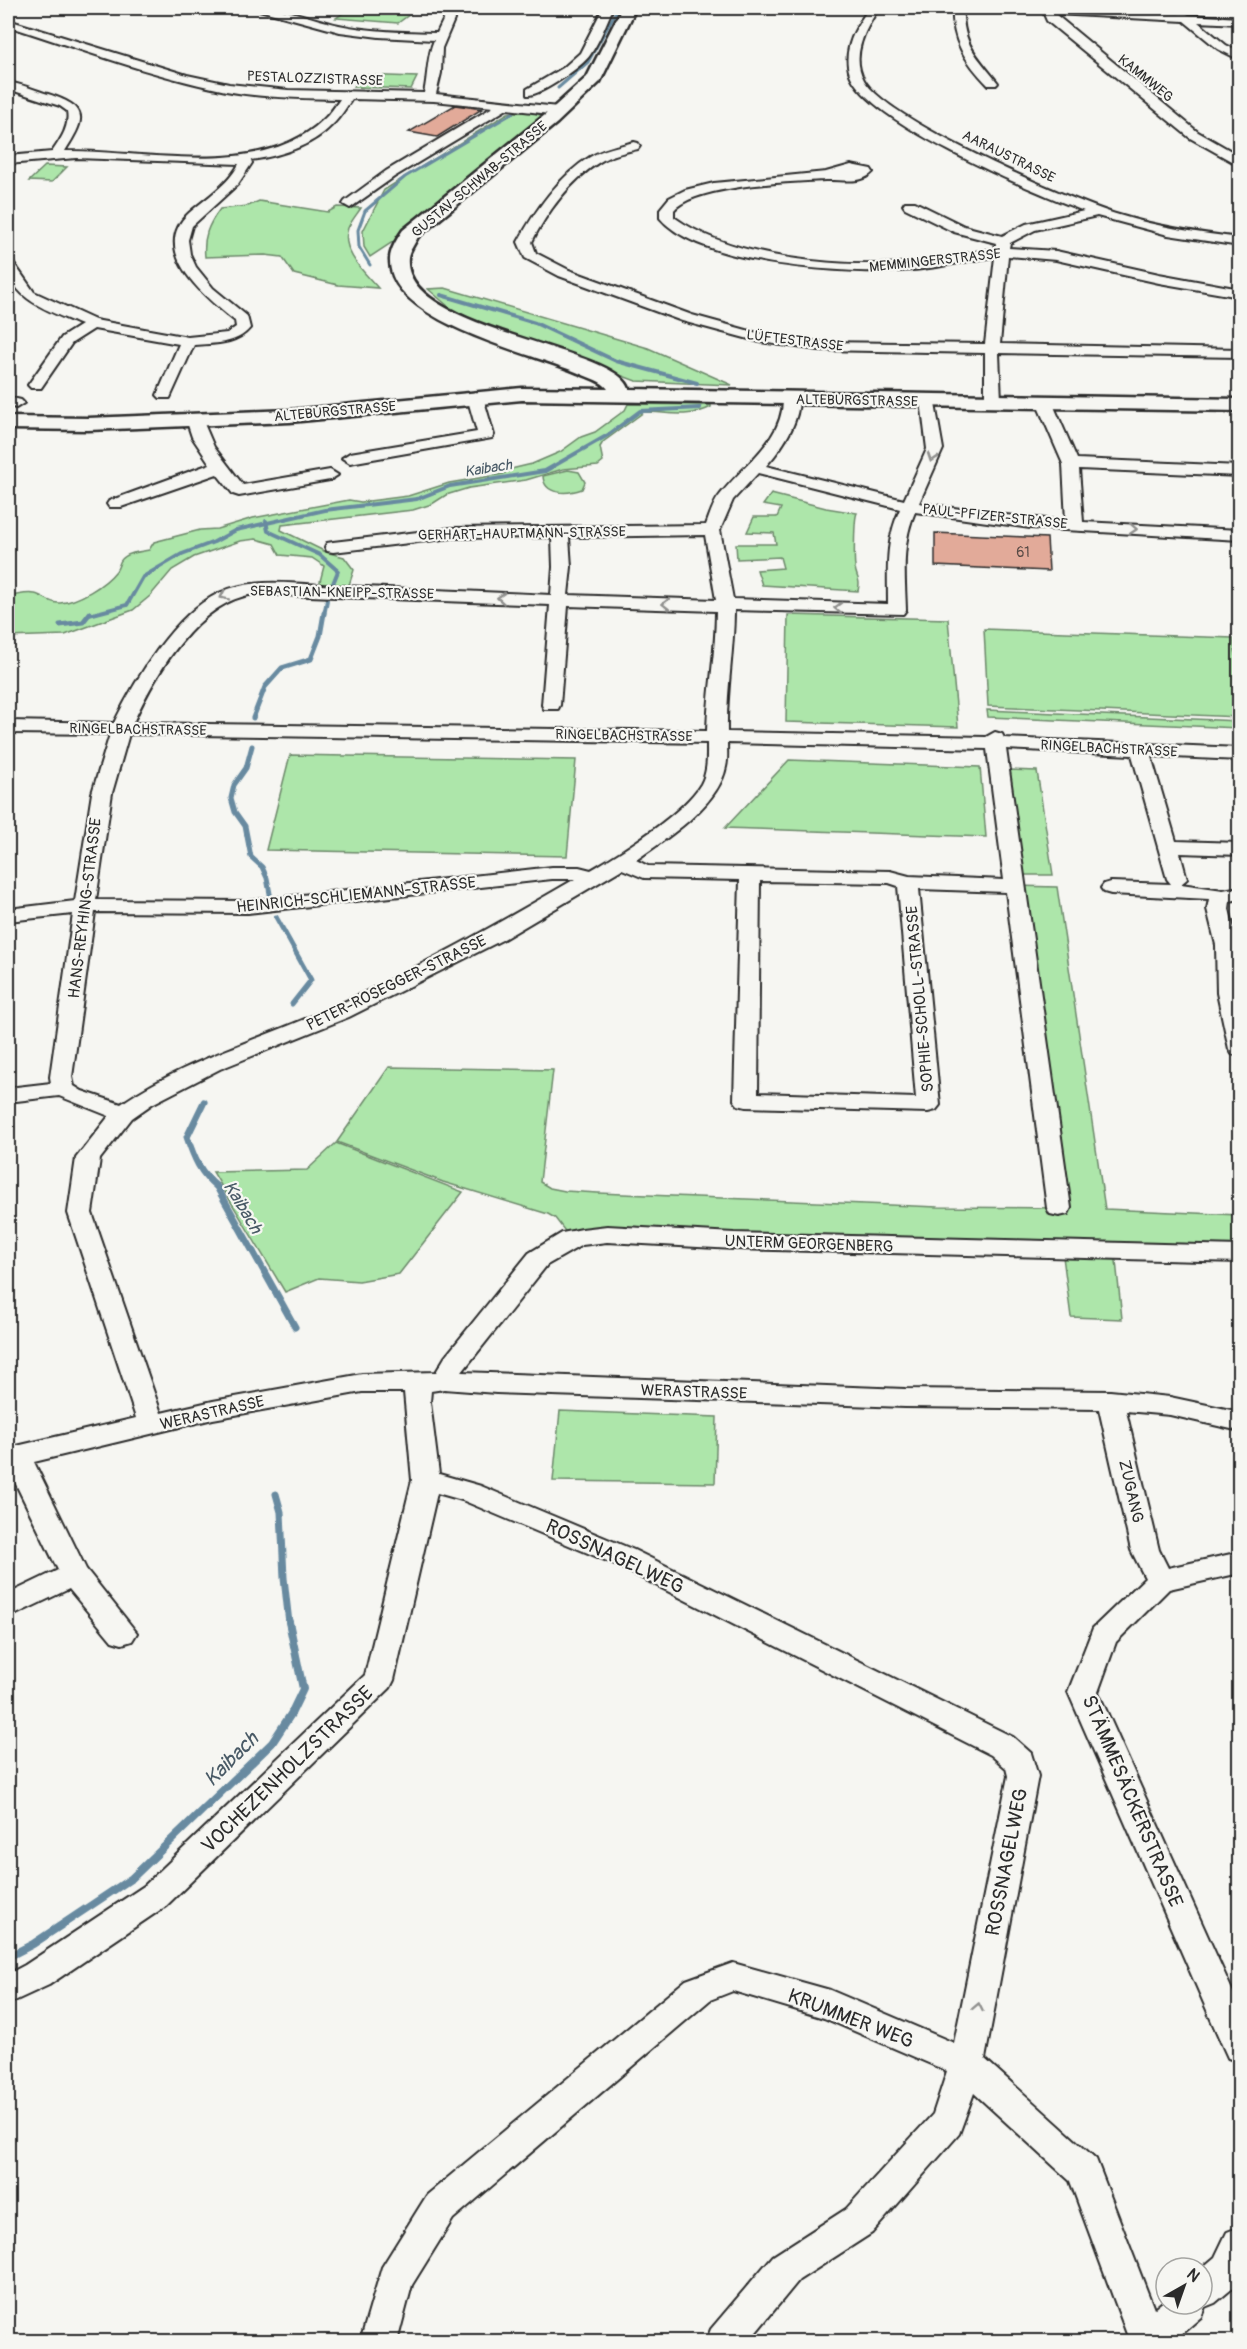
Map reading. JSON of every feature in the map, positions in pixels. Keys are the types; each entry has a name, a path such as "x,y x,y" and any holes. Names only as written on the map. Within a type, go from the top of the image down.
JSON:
{"street":[{"path":"257,8 340,29 380,34 441,37"},
{"path":"429,97 435,73 434,55 454,8"},
{"path":"531,92 585,56 608,8"},
{"name":"GUSTAV-SCHWAB-STRASSE","path":"550,355 602,386 611,395 618,386 610,379 550,355 467,325 427,306 409,288 400,271 399,256 410,234 594,79 629,8"},
{"name":"AARAUSTRASSE","path":"874,8 857,33 851,59 860,84 876,99 916,127 1048,192 1099,212 1151,227 1208,239 1239,242"},
{"path":"958,8 957,27 967,54 992,83"},
{"path":"1175,8 1222,47 1239,57"},
{"path":"1053,9 1077,13 1239,21"},
{"name":"KAMMWEG","path":"1053,9 1049,14 1051,19 1127,83 1194,135 1239,162"},
{"name":"PESTALOZZISTRASSE","path":"8,23 218,86 275,93 429,97 558,111"},
{"path":"10,88 64,103 74,110 74,118 68,135 56,155"},
{"path":"8,160 56,155 199,161 241,160 273,152 316,133 336,117 350,95"},
{"path":"350,204 390,174 505,105"},
{"name":"LÜFTESTRASSE","path":"634,146 609,153 585,165 531,227 525,242 530,255 564,273 687,318 760,338 819,346 1239,353"},
{"path":"8,265 24,296 91,324 188,341 231,337 243,328 242,319 204,290 187,263 181,245 186,225 239,178 246,163 241,160"},
{"name":"MEMMINGERSTRASSE","path":"827,176 714,187 690,193 674,201 667,209 667,218 676,226 719,245 755,255 826,266 862,268 913,266 1002,247 1060,256 1177,283 1239,293"},
{"path":"910,205 1002,247"},
{"path":"993,401 992,349 1002,247 1031,227 1099,212"},
{"path":"36,385 67,340 91,324"},
{"path":"165,395 188,341"},
{"path":"565,394 581,380 579,372"},
{"name":"ALTEBURGSTRASSE","path":"8,423 66,424 324,414 475,397 565,394 1239,405"},
{"path":"350,458 486,435 475,397"},
{"path":"712,530 726,498 756,468 785,427 791,409 790,399"},
{"path":"908,506 928,469 935,449 929,401"},
{"path":"1044,402 1071,464 1075,525"},
{"path":"194,419 197,430 217,466 239,491 330,475"},
{"path":"1071,464 1239,471"},
{"path":"115,504 178,484 213,470 217,466"},
{"name":"PAUL-PFIZER-STRASSE","path":"756,468 908,506 985,518 1239,535"},
{"name":"SEBASTIAN-KNEIPP-STRASSE","path":"120,729 141,686 174,641 211,604 230,593 264,589 488,597 559,602 897,610 896,545 899,529 908,506"},
{"name":"GERHART-HAUPTMANN-STRASSE","path":"333,547 428,534 712,530"},
{"name":"PETER-ROSEGGER-STRASSE","path":"152,1425 81,1213 88,1158 124,1113 144,1099 212,1064 341,1012 494,935 597,877 663,832 697,801 710,785 717,766 717,706 725,647 725,605 712,530"},
{"path":"551,705 562,567 560,531"},
{"name":"RINGELBACHSTRASSE","path":"8,727 996,741 1239,754"},
{"name":"HANS-REYHING-STRASSE","path":"63,1089 61,1077 96,813 120,729"},
{"path":"996,741 1059,1208"},
{"path":"1140,750 1177,879"},
{"path":"1169,847 1239,849"},
{"name":"SOPHIE-SCHOLL-STRASSE","path":"621,861 645,872 890,877 908,882 1010,886"},
{"name":"HEINRICH-SCHLIEMANN-STRASSE","path":"8,915 85,906 249,908 542,874 570,873 597,877"},
{"name":"SOPHIE-SCHOLL-STRASSE","path":"750,875 746,1100 928,1105 908,882"},
{"path":"1111,888 1232,894"},
{"path":"1232,894 1220,899 1218,909 1227,945 1228,993 1239,1049"},
{"path":"8,1095 63,1089 74,1096 124,1113"},
{"name":"UNTERM GEORGENBERG","path":"431,1382 454,1363 538,1259 571,1239 582,1237 607,1234 888,1246 1239,1254"},
{"name":"WERASTRASSE","path":"152,1425 264,1400 362,1383 431,1382 893,1398 1110,1400 1170,1406 1239,1422"},
{"name":"VOCHEZENHOLZSTRASSE","path":"8,1990 37,1975 155,1896 379,1680 426,1480 417,1402 431,1382"},
{"name":"ZUGANG","path":"1110,1400 1145,1550 1160,1580"},
{"path":"122,1633 86,1592 74,1574 12,1456 152,1425"},
{"name":"ROSSNAGELWEG","path":"426,1480 471,1493 624,1557 1002,1746 1020,1762 1023,1776 967,2064 947,2123 859,2221 786,2268 724,2342"},
{"path":"1160,1580 1239,1562"},
{"path":"8,1607 74,1574"},
{"name":"STÄMMESÄCKERSTRASSE","path":"1160,1580 1103,1636 1083,1692 1239,2047"},
{"name":"KRUMMER WEG","path":"378,2338 395,2280 440,2206 698,1990 733,1977 830,2005 967,2064 1084,2171 1145,2340"},
{"path":"1214,2281 1228,2269 1239,2244"},
{"path":"1145,2340 1174,2316"}],"green space":[{"path":"349,9 410,14 398,23 336,18"},
{"path":"360,75 417,77 411,89 354,87"},
{"path":"529,111 546,117 405,234 370,257 364,247 363,231 384,190 508,113"},
{"path":"45,166 67,167 52,182 29,181"},
{"path":"259,201 328,212 337,207 361,208 348,228 347,245 355,261 378,288 338,285 294,274 282,257 265,255 205,257 207,232 220,209 248,206"},
{"path":"445,288 648,348 732,385 636,381 476,322 449,307 428,289"},
{"path":"628,404 711,405 711,407 686,414 644,412 603,442 600,447 603,462 598,466 563,469 526,480 469,488 446,495 432,504 413,510 282,525 281,530 326,552 344,557 354,570 347,591 318,589 324,566 312,558 280,555 274,544 256,539 240,541 194,557 172,570 150,596 133,610 65,635 8,637 8,596 31,594 53,602 67,602 98,587 116,571 121,560 131,554 149,550 154,542 200,530 217,529 253,518 349,500 361,502 408,496 449,483 503,474 560,452 581,437 595,432 625,410"},
{"path":"568,470 579,472 585,482 582,489 558,492 544,483 543,476"},
{"path":"771,494 826,508 857,513 854,556 859,583 858,591 762,585 757,570 783,568 780,557 737,559 736,544 776,544 774,533 747,532 754,517 777,517 781,508 763,505"},
{"path":"788,615 948,619 958,727 786,722"},
{"path":"984,629 1233,638 1239,676 1239,717 988,706"},
{"path":"987,710 1239,721 1239,728 988,717"},
{"path":"290,755 576,760 567,856 266,850"},
{"path":"789,760 980,767 986,837 725,828"},
{"path":"1009,770 1037,771 1053,875 1023,875"},
{"path":"1016,886 1057,887 1105,1209 1239,1215 1239,1254 1115,1251 1122,1319 1071,1317 1062,1249 571,1239 555,1218 548,1214 443,1182 337,1142 389,1067 553,1070 540,1182 550,1188 598,1193 938,1207 1059,1208"},
{"path":"336,1143 463,1192 399,1274 359,1281 319,1278 285,1292 213,1172 307,1170"},
{"path":"560,1411 717,1417 715,1483 553,1481"}],"building":[{"path":"455,105 482,109 437,137 409,132"},
{"path":"935,533 1047,538 1049,571 935,566"}],"waterway":[{"name":"Kaibach","path":"558,88 588,62 618,8"},
{"name":"Kaibach","path":"370,265 359,247 358,230 365,211 405,177 513,113"},
{"name":"Kaibach","path":"441,295 535,323 616,361 697,383"},
{"name":"Kaibach","path":"266,523 325,510 417,499 450,486 545,471 608,435 640,411 700,408"},
{"path":"89,615 127,605 143,577 182,554 214,542 236,530 266,523"},
{"name":"Kaibach","path":"266,523 268,531 320,555 338,571 332,586"},
{"name":"Kaibach","path":"324,615 327,600"},
{"path":"60,625 83,622 90,613"},
{"name":"Kaibach","path":"253,718 265,687 282,668 311,659 320,636 324,613"},
{"name":"Kaibach","path":"252,746 246,768 234,785 231,798 235,812 245,826 251,857 262,867 267,878 271,899"},
{"name":"Kaibach","path":"276,917 311,980 292,1004"},
{"name":"Kaibach","path":"204,1102 187,1137 192,1152 202,1171 217,1187 295,1327"},
{"name":"Kaibach","path":"276,1494 281,1512 289,1623"},
{"name":"Kaibach","path":"8,1957 33,1944 132,1878 272,1743 291,1714 303,1689 289,1622"}]}
